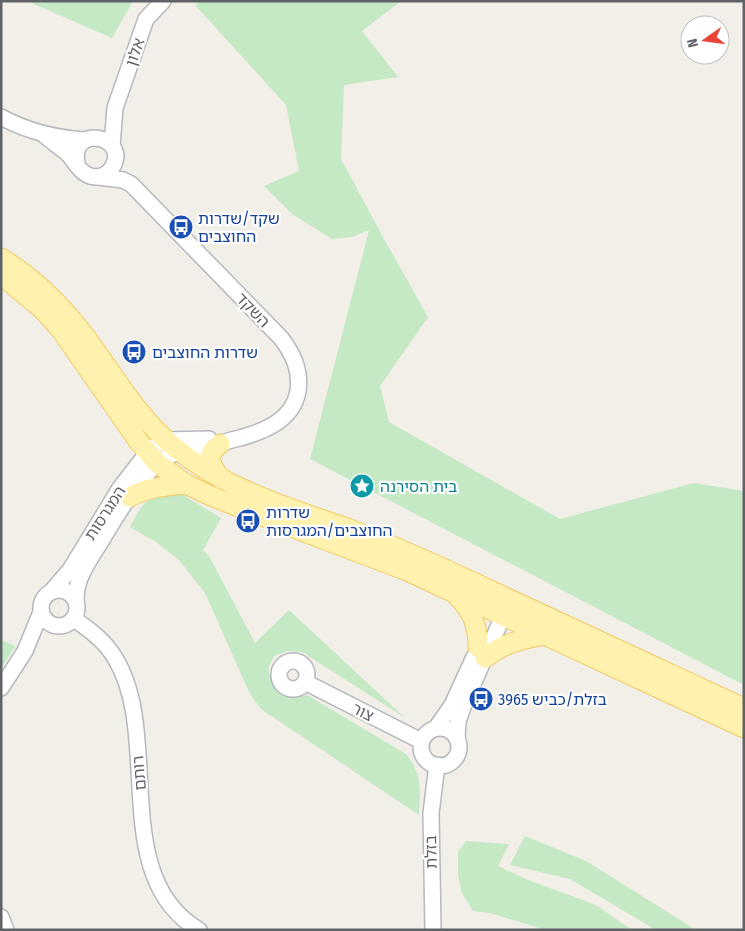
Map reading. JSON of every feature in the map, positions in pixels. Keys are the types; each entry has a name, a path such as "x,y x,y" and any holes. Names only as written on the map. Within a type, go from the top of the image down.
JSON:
{"main road":[{"path":"1,258 13,265 42,289 77,325 137,409 172,446 221,479 263,498 392,546 546,636 744,728"},
{"path":"1,275 43,310 61,330 153,458 186,484 210,496 374,558 455,593 501,608 744,708"},
{"path":"220,444 213,449 210,455 213,466 221,479"},
{"path":"130,497 136,493 156,488 186,484"},
{"path":"455,593 473,617 482,652 494,650 512,642 546,636"}],"street":[{"name":"אלון","path":"87,139 103,128 115,108 146,19 163,1"},
{"name":"אלון","path":"113,150 115,108"},
{"path":"1,117 14,124 43,134 87,139 102,138 113,150 113,165 110,170 98,176"},
{"path":"43,134 77,164 85,174 123,180 131,184"},
{"path":"77,164 76,150 87,139"},
{"name":"השקד","path":"113,150 126,168 131,184 281,338 295,362 299,378 297,397 280,421 266,430 220,444 172,446"},
{"name":"השקד","path":"172,446 240,438"},
{"name":"המגרסות","path":"51,592 70,570 116,494 153,458 165,457 172,446"},
{"name":"המגרסות","path":"76,602 80,576 153,458"},
{"path":"1,688 25,651 41,612 42,600 51,592 57,590 66,591 73,596 76,602 77,610 74,619 64,626 55,626 45,620 41,612"},
{"path":"482,652 452,705 436,728 427,732 421,741 424,757 436,770 448,764 456,756 458,751 458,722 482,652 501,608"},
{"name":"רותם","path":"74,619 108,647 123,671 132,704 144,834 149,859 156,880 166,899 178,914 199,930"},
{"path":"25,651 55,626"},
{"name":"צור","path":"305,682 421,741"},
{"path":"436,728 448,730 457,738"},
{"name":"בזלת","path":"433,930 431,813 436,770"},
{"path":"1,917 6,930"}],"green space":[{"path":"27,1 133,1 112,38"},
{"path":"199,1 401,1 362,31 398,77 344,85 341,159 428,317 380,386 389,422 560,519 694,483 744,491 744,685 310,459 369,230 352,237 332,239 292,214 264,186 299,171 286,105 195,5"},
{"path":"180,493 221,518 203,550 209,556 255,643 289,610 404,717 302,652 287,651 274,656 268,668 271,680 282,691 296,697 307,695 406,754 418,776 420,790 419,815 261,709 250,694 205,593 179,560 156,542 130,527 140,509 149,500"},
{"path":"1,640 15,646 1,669"},
{"path":"525,836 586,861 696,930 656,930 570,879 510,865"},
{"path":"466,841 509,844 498,866 528,880 596,905 632,930 546,930 490,913 473,911 462,893 458,875 458,852"}],"place":[{"name":"שקד/שדרות החוצבים","path":"181,227"},
{"name":"שדרות החוצבים","path":"134,352"},
{"name":"בית הסירנה","path":"362,486"},
{"name":"שדרות החוצבים/המגרסות","path":"248,521"},
{"name":"בזלת/כביש 3965","path":"481,699"}]}
